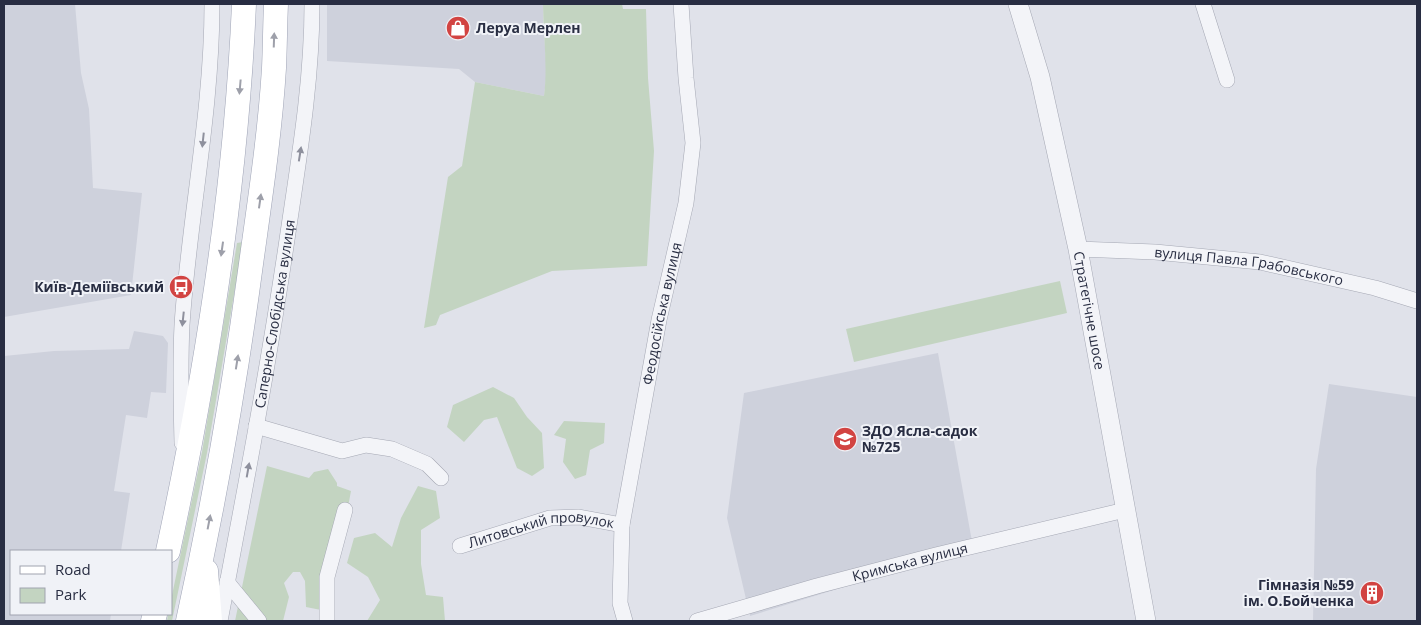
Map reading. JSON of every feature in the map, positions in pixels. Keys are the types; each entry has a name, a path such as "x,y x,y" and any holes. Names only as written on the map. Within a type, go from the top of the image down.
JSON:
{"main road":[{"path":"168,550 182,485 212,317 232,166 241,75 244,4"},
{"path":"188,621 232,398 261,190 274,69 276,4"},
{"path":"204,547 210,621"}],"street":[{"path":"182,485 180,374 182,324 208,87 212,4"},
{"name":"Саперно-Слобідська вулиця","path":"220,621 280,292 302,140 311,50 312,4"},
{"name":"Феодосійська вулиця","path":"625,621 620,603 622,524 659,320 686,203 693,143 681,4"},
{"name":"Стратегічне шосе","path":"1018,4 1040,77 1078,248 1146,621"},
{"path":"1203,4 1227,80"},
{"name":"вулиця Павла Грабовського","path":"1078,248 1155,252 1260,262 1376,288 1417,302"},
{"path":"256,426 342,451 366,445 392,449 426,464 441,478"},
{"path":"327,621 328,577 345,510"},
{"name":"Кримська вулиця","path":"697,621 817,586 936,555 1125,510"},
{"name":"Литовський провулок","path":"460,546 550,518 579,516 622,524"},
{"path":"227,582 259,621"}],"shaded area":[{"path":"4,4 75,4 81,73 89,109 93,188 142,193 131,295 4,317"},
{"path":"327,4 543,4 547,71 544,96 475,82 459,69 327,61"},
{"path":"134,331 163,336 168,343 166,393 151,392 147,418 126,415 114,491 130,493 121,550 10,550 10,615 111,615 110,621 4,621 4,356 54,351 129,349"},
{"name":"ЗДО Ясла-садок №725","path":"938,353 973,547 750,616 727,518 744,393"},
{"path":"1329,384 1417,397 1417,621 1313,621 1316,469"}],"green space":[{"path":"543,4 622,4 623,9 646,9 648,78 654,151 647,266 552,271 440,315 436,325 424,328 448,177 462,166 475,82 544,96"},
{"path":"243,242 207,453 172,621 167,621 168,615 172,615 172,595 202,452 237,243"},
{"path":"1060,281 1067,313 854,362 846,329"},
{"path":"493,387 514,398 527,417 542,433 544,468 532,476 517,468 497,417 484,420 464,442 447,427 453,405"},
{"path":"564,421 605,423 604,443 590,450 586,475 575,479 563,462 566,439 554,435"},
{"path":"267,466 309,478 314,472 328,469 337,486 351,491 335,576 323,576 321,610 306,607 305,581 300,572 293,572 284,583 289,597 283,621 235,621"},
{"path":"418,486 436,491 440,518 421,530 421,564 426,595 443,597 445,621 367,621 380,600 368,577 347,563 354,538 375,533 392,547 401,518"}],"place":[{"name":"Леруа Мерлен","path":"458,28"},
{"name":"Київ-Деміївський","path":"181,287"},
{"name":"ЗДО Ясла-садок №725","path":"845,439"},
{"name":"Гімназія №59 ім. О.Бойченка","path":"1372,593"}]}
